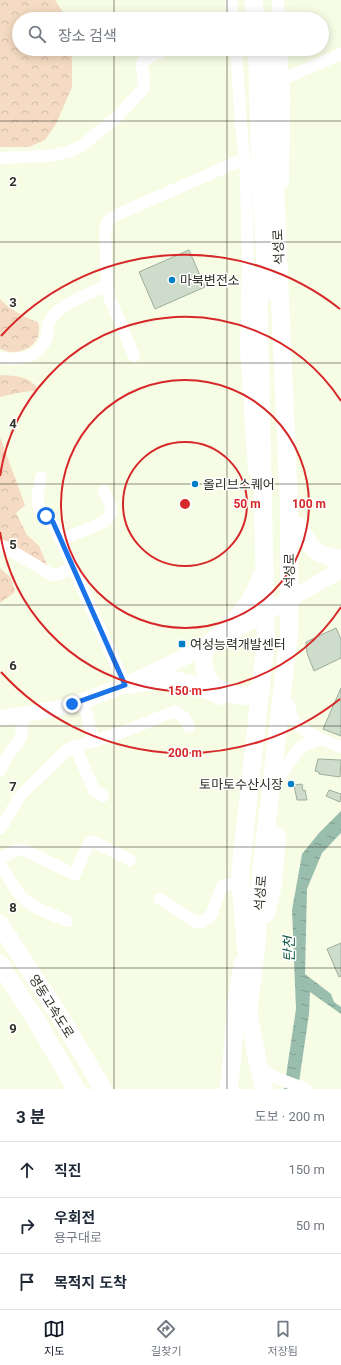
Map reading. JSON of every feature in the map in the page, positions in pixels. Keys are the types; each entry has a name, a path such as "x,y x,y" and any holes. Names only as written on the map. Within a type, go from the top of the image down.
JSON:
{"highway":[{"path":"253,0 255,12"},
{"path":"264,0 266,12"},
{"name":"석성로","path":"258,56 265,156 284,505 278,679 260,882 251,950 248,1011 259,1068 270,1084"},
{"name":"석성로","path":"265,156 269,56"},
{"path":"251,950 240,874 258,722 296,639 300,594 299,526 283,240 265,156"},
{"path":"263,666 266,639 257,248 265,156"},
{"path":"263,520 273,532 285,537 292,537 299,526"},
{"path":"299,526 305,540 317,552 336,559 341,558"},
{"path":"263,666 271,658 280,655 289,658 278,679 252,695 242,696 229,693 211,684 205,671 203,660 206,647 227,628 250,603 262,574 264,555"},
{"path":"251,950 273,885 281,776 289,704 278,679 263,666"},
{"path":"125,685 171,679 195,685 238,702 253,713 258,722"},
{"name":"영동고속도로","path":"0,924 65,1025 103,1089"},
{"name":"석성로","path":"229,1089 236,1003 251,950"},
{"name":"영동고속도로","path":"0,964 36,1020 76,1089"},
{"path":"0,986 76,1089"}],"main road":[{"path":"0,718 24,715 72,704 125,685 206,647 341,570"}],"street":[{"path":"231,0 232,12"},
{"path":"239,0 240,12"},
{"path":"278,0 279,12"},
{"path":"284,0 285,12"},
{"path":"288,77 341,54"},
{"path":"0,158 48,156 68,152 80,147 117,117 143,88 144,83 142,64 144,60 152,56"},
{"path":"236,56 240,124 265,156"},
{"path":"244,56 246,116 255,193 257,248"},
{"path":"265,156 284,94 281,56"},
{"path":"263,520 255,494 246,349 248,261 246,176 265,156 290,85 286,56"},
{"path":"134,356 110,299 107,285 105,229 108,221 114,216 140,204 265,156"},
{"path":"0,358 15,360 27,358 40,348 46,338 48,322 54,314 80,298 107,285"},
{"path":"41,477 38,499 40,511 53,522 72,568 125,685"},
{"path":"61,540 104,522 109,518 112,514 112,510 104,491"},
{"path":"0,546 5,547 52,575 59,574 72,568"},
{"path":"83,701 94,741"},
{"path":"289,704 293,720 302,728 341,748"},
{"path":"1,828 20,796 65,752 75,746 120,733 175,711 184,717 189,727"},
{"path":"0,770 6,757 21,738 24,715"},
{"path":"281,776 297,751 304,745 322,739"},
{"path":"75,746 94,790 103,796"},
{"path":"0,859 11,852 20,849 75,874 89,844 94,842 130,860"},
{"path":"0,866 19,894 25,900 67,921"},
{"path":"160,899 194,921 201,923 206,921 211,916 221,888 224,885 241,884"},
{"path":"270,1084 306,1089"}],"green space":[{"path":"0,0 55,0 63,12 12,12 12,56 72,56 72,87 56,124 45,140 29,147 0,147"},
{"path":"0,299 18,313 38,322 39,334 37,339 24,350 12,352 0,349"},
{"path":"0,375 22,377 31,381 38,390 0,397"},
{"path":"0,437 25,505 16,513 27,535 39,546 48,567 9,545 0,537"},
{"path":"0,568 11,578 15,592 0,603"}],"water":[{"name":"탄천","path":"341,811 341,833 322,853 307,889 305,974 331,994 334,1002 341,1007 341,1014 310,992 309,1014 298,1089 284,1089 296,1009 292,910 302,854 319,833"}],"building":[{"name":"마북변전소","path":"189,250 205,287 155,309 139,272"},
{"path":"336,628 341,639 341,658 314,671 307,653 306,642"},
{"path":"341,688 341,736 323,729"},
{"path":"318,759 341,760 340,777 319,774 319,772 315,771"},
{"path":"302,784 307,800 297,800 294,785"},
{"path":"329,790 341,794 340,802 326,796"},
{"path":"341,943 341,976 339,977 327,949"}],"place":[{"name":"마북변전소","path":"172,280"},
{"name":"올리브스퀘어","path":"195,484"},
{"name":"여성능력개발센터","path":"182,644"},
{"name":"토마토수산시장","path":"291,784"}],"route":[{"path":"46,516 53,522 72,568 125,685 72,704"}]}
